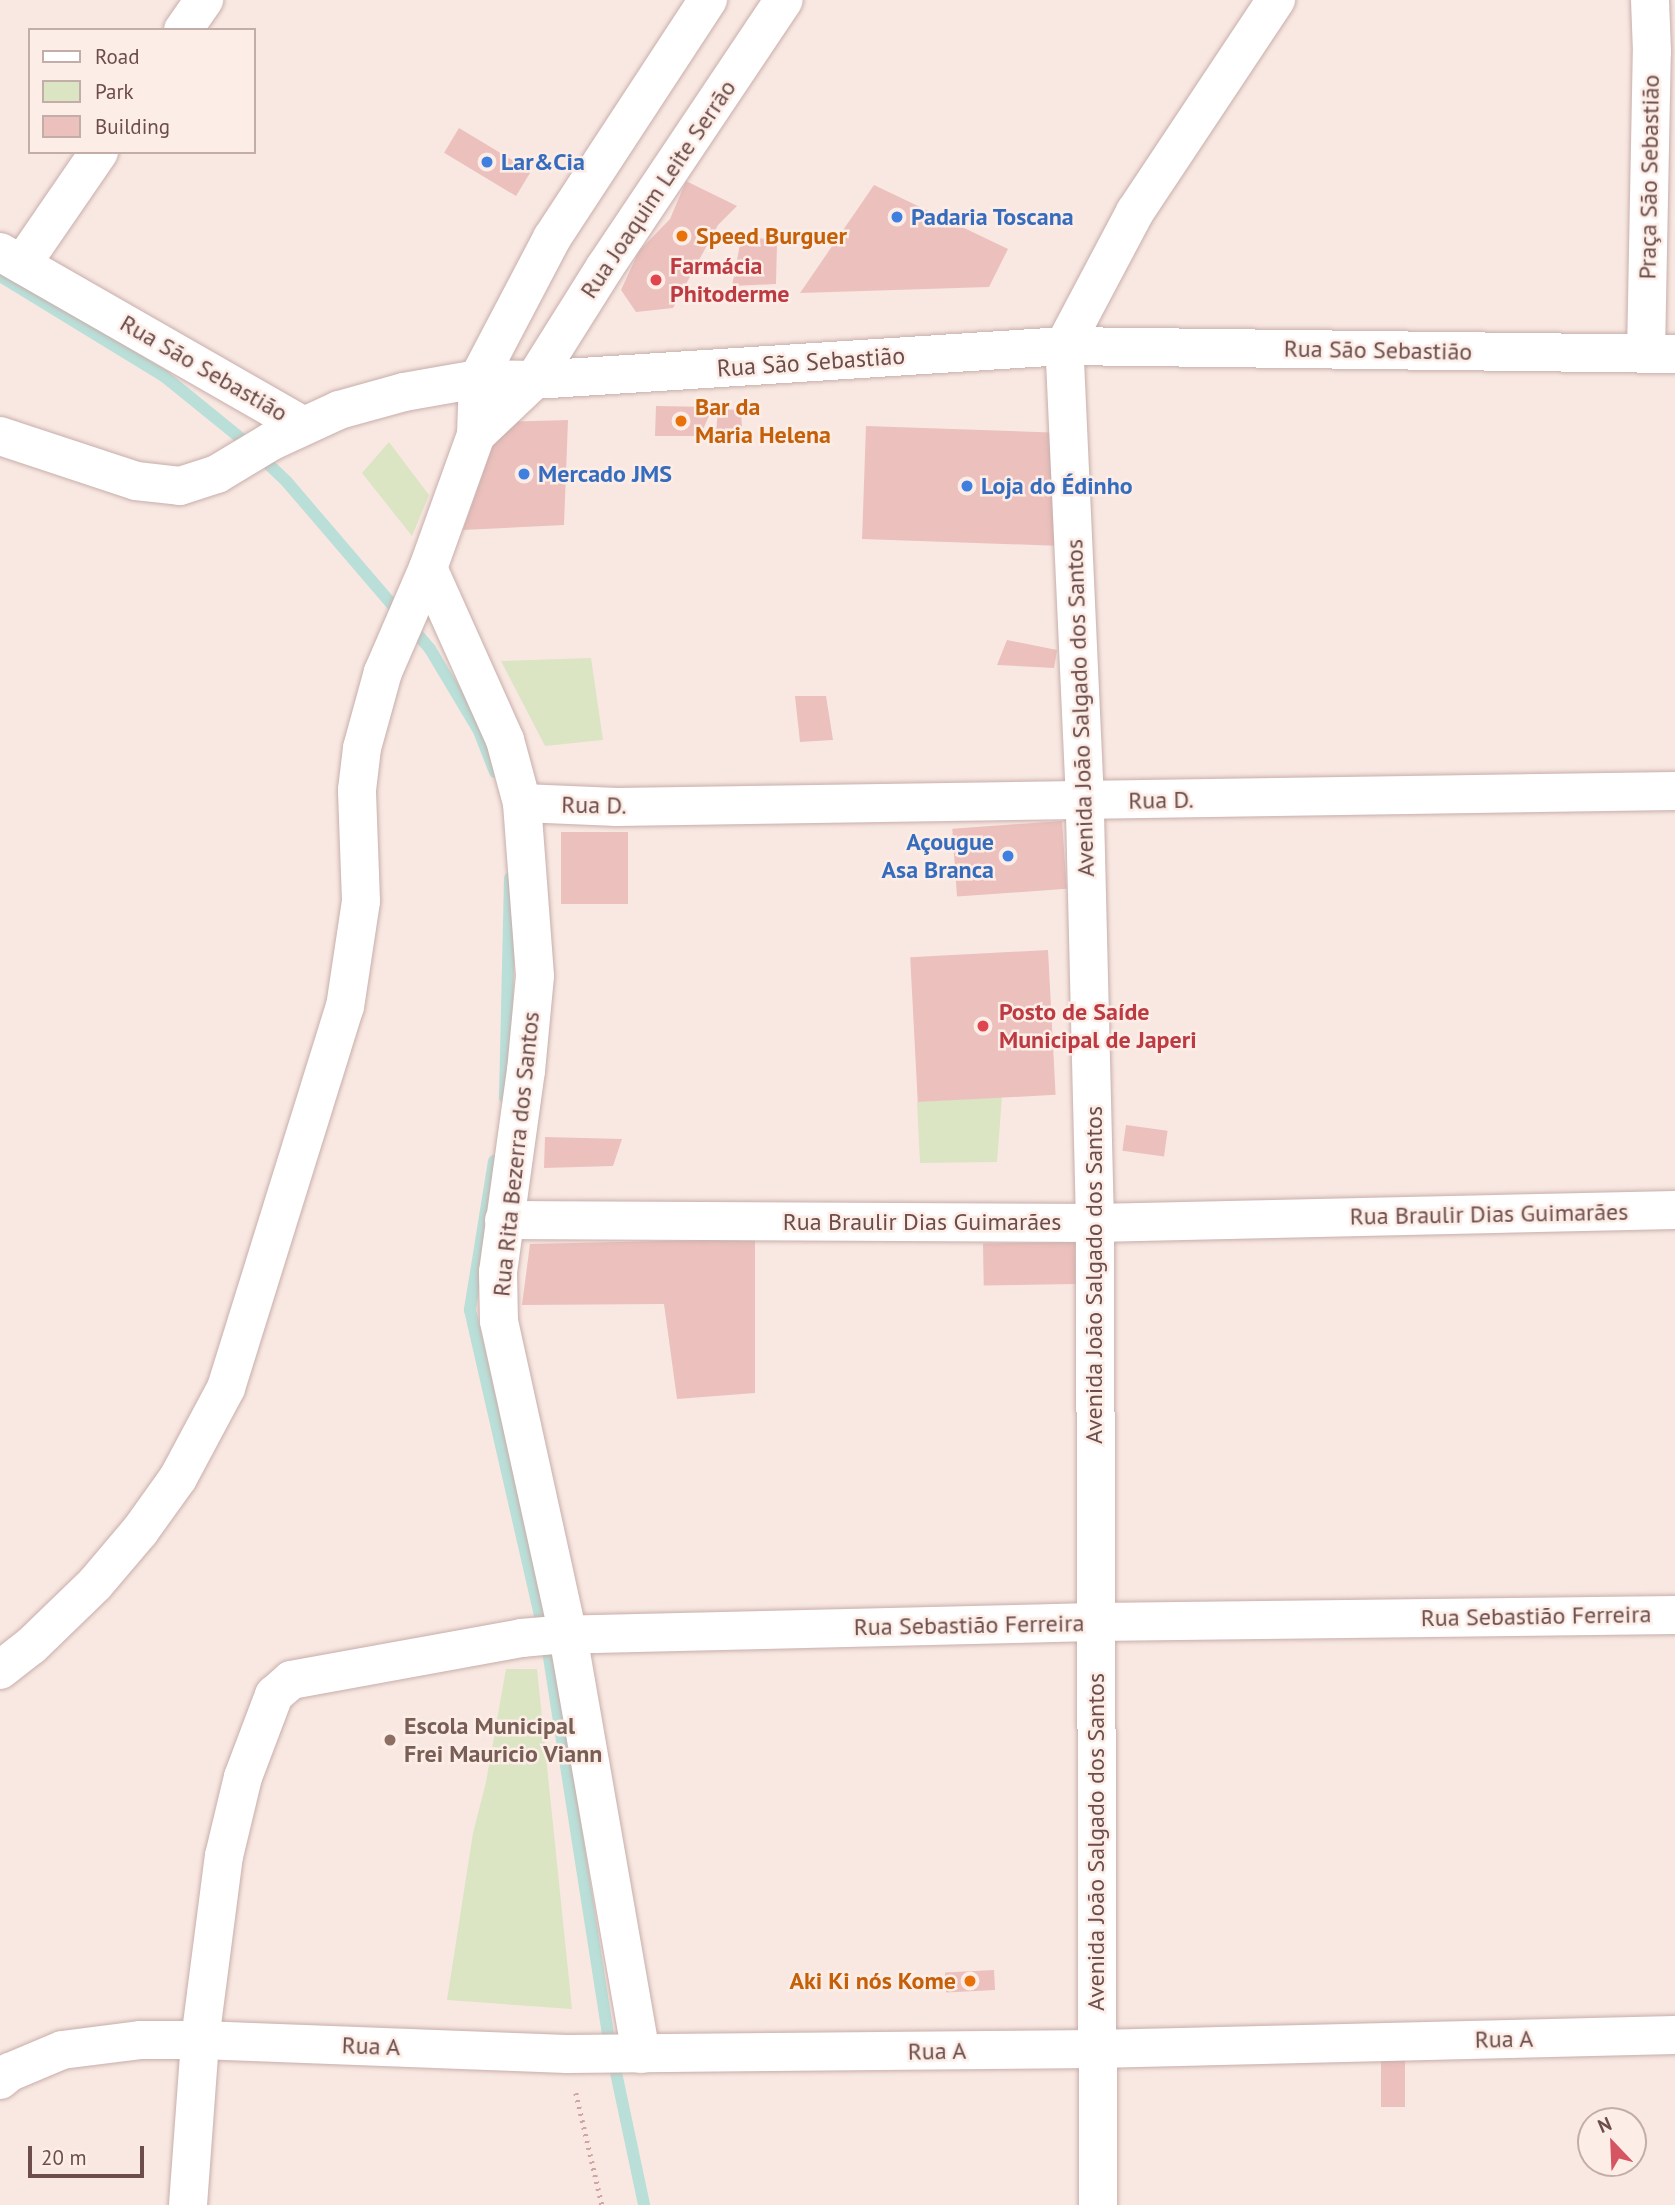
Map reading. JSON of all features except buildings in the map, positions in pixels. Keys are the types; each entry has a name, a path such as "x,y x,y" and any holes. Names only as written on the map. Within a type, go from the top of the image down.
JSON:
{"street":[{"path":"184,28 204,0"},
{"path":"0,1670 31,1646 95,1584 140,1531 178,1478 226,1388 345,1007 361,901 358,790 362,748 389,657 428,568 476,435 478,379 552,238 708,0"},
{"name":"Rua Joaquim Leite Serrão","path":"534,380 605,267 785,0"},
{"path":"1064,346 1135,212 1276,0"},
{"name":"Praça São Sebastião","path":"1650,0 1660,354"},
{"path":"11,258 97,154"},
{"name":"Rua São Sebastião","path":"11,258 287,433 339,410 404,392 478,379 534,380 1064,346 1660,354"},
{"name":"Avenida João Salgado dos Santos","path":"1064,346 1085,801 1095,1223 1098,2205"},
{"path":"476,435 534,380"},
{"path":"0,436 136,481 180,486 217,474 287,433"},
{"name":"Rua Rita Bezerra dos Santos","path":"428,568 505,740 522,803 535,976 526,1071 498,1272 499,1321 548,1636 605,2054"},
{"name":"Rua D.","path":"522,803 617,807 1675,791"},
{"name":"Rua Braulir Dias Guimarães","path":"504,1220 1095,1223 1675,1210"},
{"name":"Rua Sebastião Ferreira","path":"200,2040 224,1856 243,1777 274,1695 291,1680 548,1636 1095,1622 1675,1615"},
{"name":"Rua A","path":"0,2080 10,2072 62,2050 141,2040 605,2054 1096,2049 1675,2035"},
{"path":"188,2205 200,2040"}],"path":[{"path":"602,2205 605,2054"}],"green space":[{"path":"389,442 429,495 412,536 362,473"},
{"path":"591,658 603,740 545,746 501,661"},
{"path":"1002,1097 997,1162 920,1163 917,1102"},
{"path":"506,1669 537,1669 572,2009 447,2000 473,1833 486,1782"}],"waterway":[{"path":"0,276 164,376 244,441 287,482 430,649 479,731 495,772"},
{"path":"505,1098 510,878"},
{"path":"494,1161 470,1310 548,1651 608,2035 644,2205"}],"place":[{"name":"Lar&Cia","path":"487,162"},
{"name":"Padaria Toscana","path":"897,217"},
{"name":"Speed Burguer","path":"682,236"},
{"name":"Farmácia Phitoderme","path":"656,280"},
{"name":"Bar da Maria Helena","path":"681,421"},
{"name":"Mercado JMS","path":"524,474"},
{"name":"Loja do Édinho","path":"967,486"},
{"name":"Açougue Asa Branca","path":"1008,856"},
{"name":"Posto de Saíde Municipal de Japeri","path":"983,1026"},
{"name":"Escola Municipal Frei Mauricio Viann","path":"390,1740"},
{"name":"Aki Ki nós Kome","path":"970,1981"}]}
